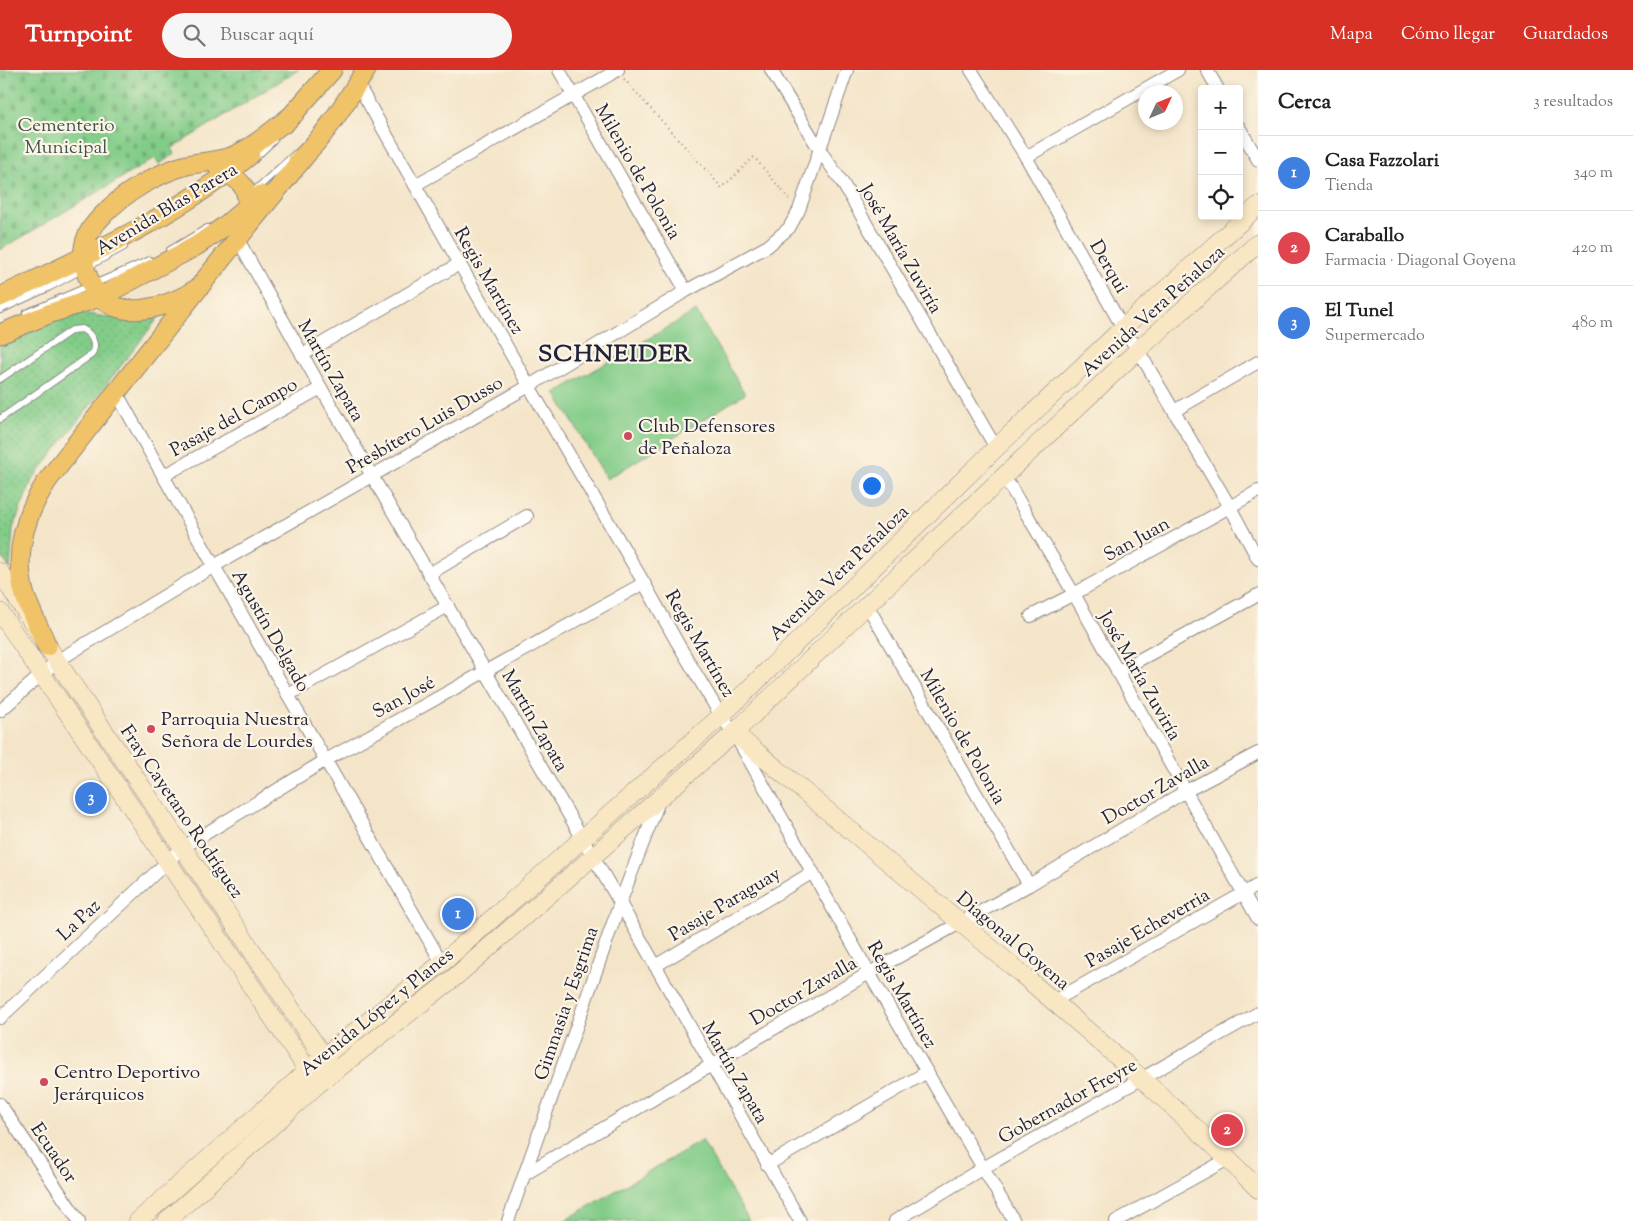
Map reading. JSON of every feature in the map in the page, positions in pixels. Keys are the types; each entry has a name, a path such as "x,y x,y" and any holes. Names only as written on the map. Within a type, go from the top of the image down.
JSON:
{"main road":[{"name":"Avenida Blas Parera","path":"0,334 51,313 160,216 231,174 258,148 291,121 332,70"},
{"name":"Avenida Blas Parera","path":"0,297 90,277 196,246 225,226 246,201 303,151 357,77"},
{"path":"129,310 115,307 90,277 86,237 104,214 119,201 142,186 172,170 230,157 245,150 291,121"},
{"path":"52,653 31,610 23,585 21,559 23,536 32,508 47,480 205,282 303,151"},
{"path":"200,163 231,174 245,189 244,222 237,238"},
{"name":"Avenida Vera Peñaloza","path":"442,962 721,716 996,448 1123,328 1258,206"},
{"name":"Avenida Vera Peñaloza","path":"660,798 734,733 1138,350 1258,243"},
{"path":"51,313 77,307 129,310 152,307 192,292 205,282"},
{"name":"Fray Cayetano Rodríguez","path":"0,572 52,653 333,1072"},
{"path":"0,612 318,1085"},
{"name":"Diagonal Goyena","path":"734,733 1054,1001 1143,1079 1258,1189"},
{"name":"Avenida López y Planes","path":"169,1220 333,1072 455,977 660,798"},
{"name":"Avenida López y Planes","path":"138,1221 323,1057 442,962"}],"street":[{"name":"Milenio de Polonia","path":"559,70 686,292"},
{"path":"415,186 617,70"},
{"name":"José María Zuviría","path":"771,70 819,149 842,182 996,448"},
{"name":"Presbítero Luis Dusso","path":"0,711 42,673 52,653 214,566 372,476 776,240 789,228 799,210 847,70"},
{"name":"Derqui","path":"971,70 1026,157 1123,328 1174,410 1230,507 1258,559"},
{"path":"1026,157 1178,70"},
{"path":"1207,70 1216,85"},
{"name":"Regis Martínez","path":"357,77 415,186 529,386 677,642 721,716 734,733 869,973 1014,1221"},
{"path":"1241,130 1258,160"},
{"name":"Martín Zapata","path":"237,238 321,388 620,903 800,1221"},
{"name":"Pasaje del Campo","path":"302,355 460,264"},
{"path":"1174,410 1258,362"},
{"name":"Pasaje del Campo","path":"163,476 321,388"},
{"name":"Agustín Delgado","path":"116,392 442,962"},
{"name":"José María Zuviría","path":"1004,476 1074,594 1258,920"},
{"name":"San Juan","path":"1031,616 1074,594 1258,490"},
{"path":"430,574 527,516"},
{"name":"San José","path":"182,848 326,760 644,582"},
{"path":"1117,672 1258,595"},
{"name":"Milenio de Polonia","path":"867,605 1028,885"},
{"path":"288,695 448,606"},
{"name":"Doctor Zavalla","path":"525,1174 869,973 1028,885 1186,791 1258,753"},
{"name":"Gimnasia y Esgrima","path":"508,1221 620,903 660,798"},
{"name":"La Paz","path":"0,1018 182,848"},
{"name":"Pasaje Paraguay","path":"655,966 813,872"},
{"name":"Pasaje Echeverria","path":"1054,1001 1258,885"},
{"name":"Gobernador Freyre","path":"895,1221 983,1168 1258,1013"},
{"path":"767,1165 927,1072"},
{"name":"Ecuador","path":"0,1104 79,1221"},
{"path":"1116,1221 1228,1159"},
{"path":"158,1202 169,1220"}],"lane":[{"path":"291,121 340,70"},
{"path":"212,193 231,174 282,134"},
{"path":"146,233 205,198"},
{"path":"165,252 214,224"},
{"path":"17,318 90,277 131,242"},
{"path":"0,310 90,277 157,257"},
{"path":"0,379 72,330 82,329 93,340 94,346 91,355 0,419"}],"path":[{"path":"617,70 722,188 754,157 799,210"}],"green space":[{"name":"Cementerio Municipal","path":"0,70 298,70 172,148 175,154 159,164 155,158 0,250"},
{"name":"Club Defensores de Peñaloza","path":"696,311 745,394 607,479 555,393"},
{"path":"78,312 128,319 159,317 32,480 13,528 10,569 0,554 0,342"},
{"path":"701,1141 749,1221 564,1221"}],"place":[{"name":"Club Defensores de Peñaloza","path":"628,436"},
{"name":"Parroquia Nuestra Señora de Lourdes","path":"151,729"},
{"name":"El Tunel","path":"91,798"},
{"name":"Casa Fazzolari","path":"458,914"},
{"name":"Centro Deportivo Jerárquicos","path":"44,1082"},
{"name":"Caraballo","path":"1227,1130"}],"district":[{"name":"SCHNEIDER","path":"615,353"}]}
